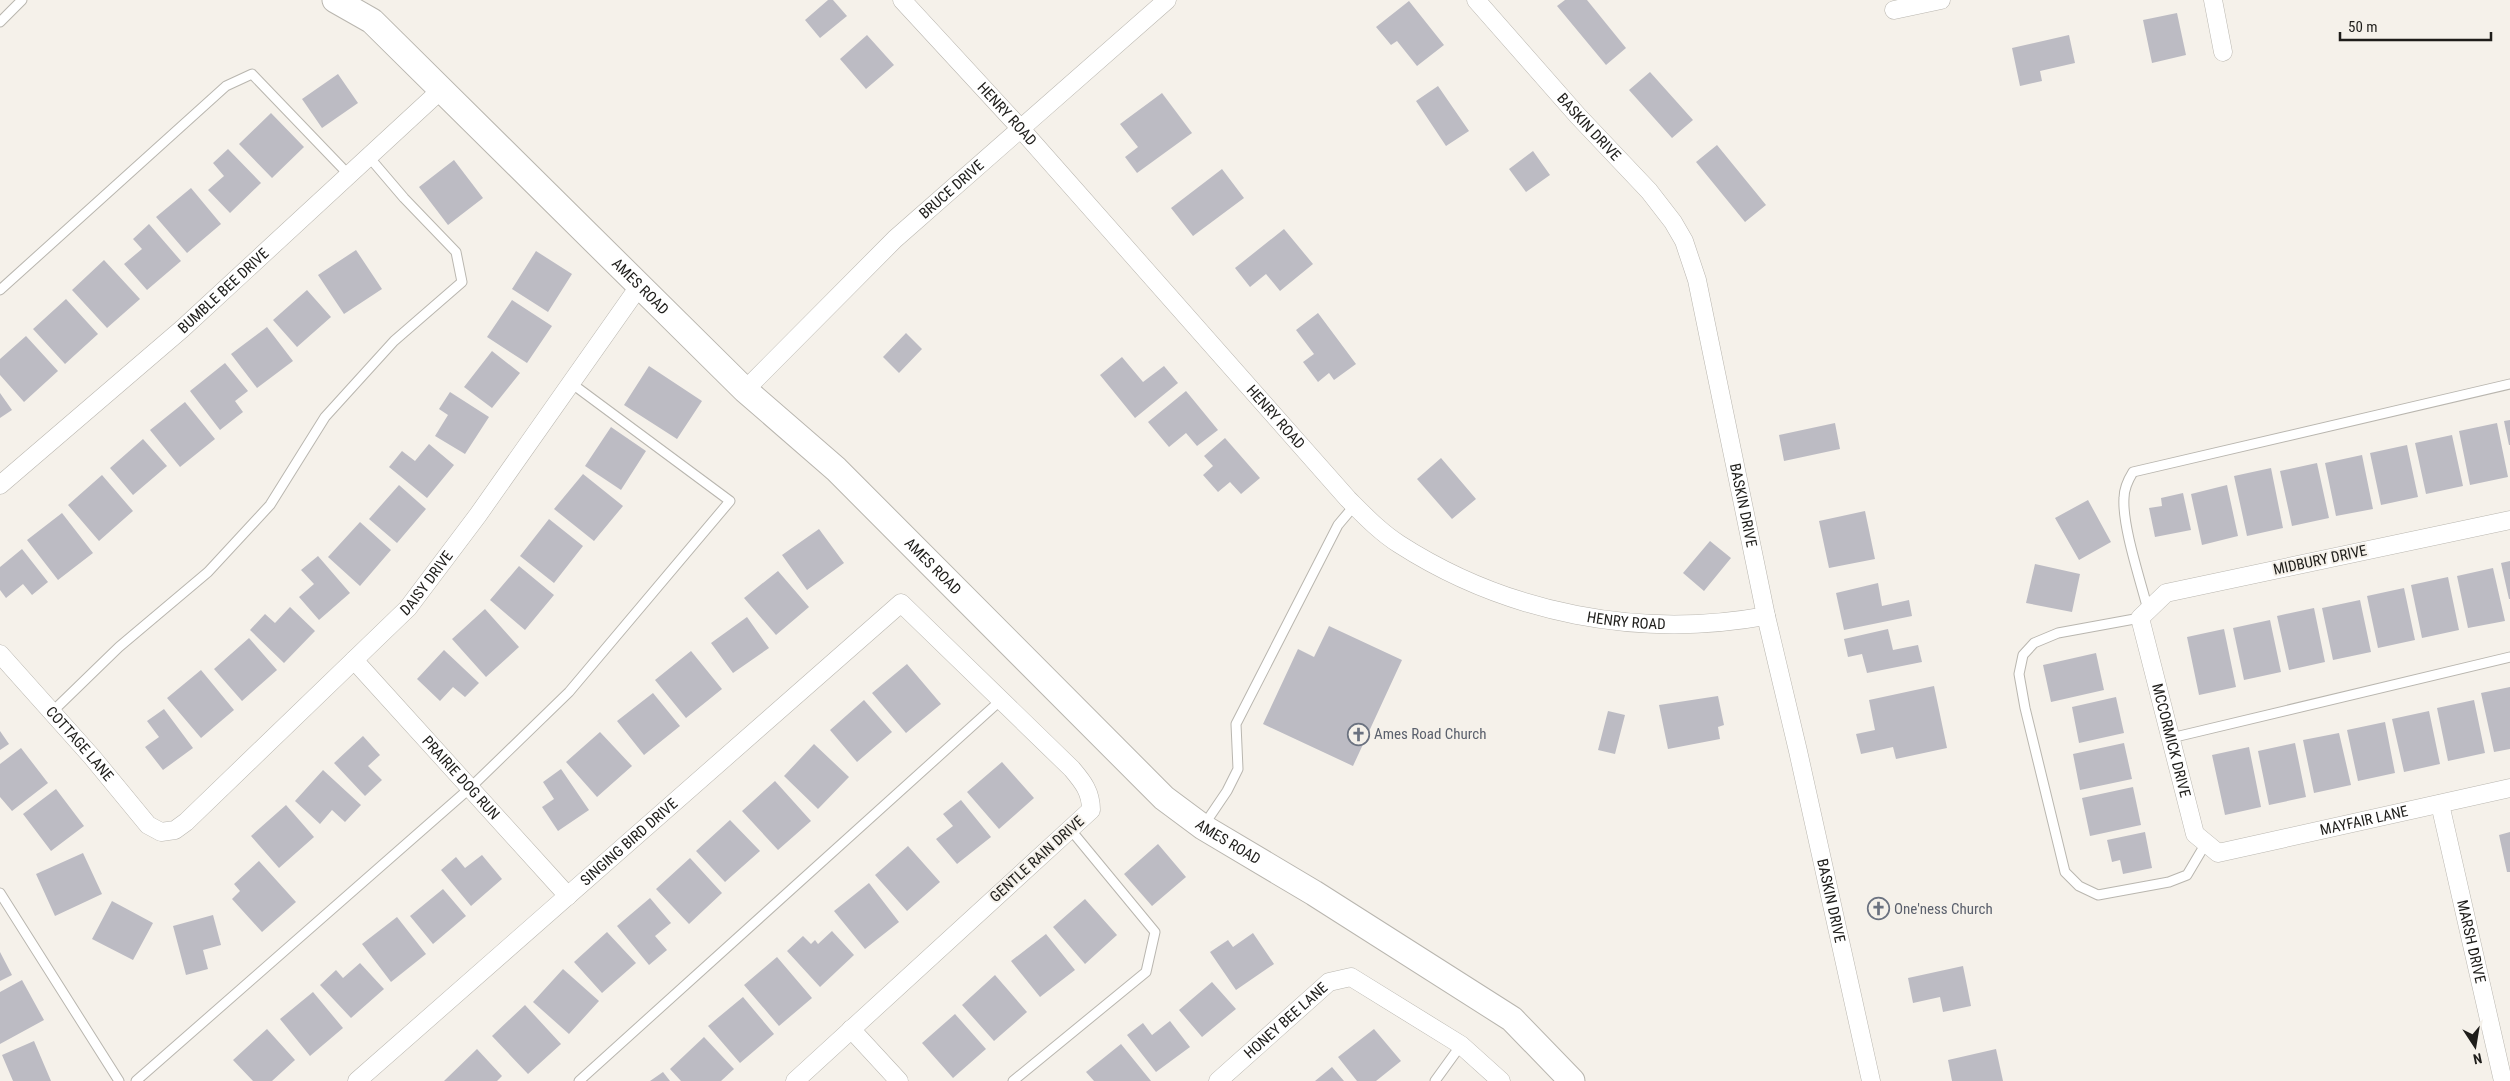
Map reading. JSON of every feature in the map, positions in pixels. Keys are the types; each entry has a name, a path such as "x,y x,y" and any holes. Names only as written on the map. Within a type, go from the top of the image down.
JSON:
{"street":[{"name":"AMES ROAD","path":"335,0 372,21 745,390 836,469 1164,798 1203,827 1314,893 1512,1019 1572,1081"},
{"name":"HENRY ROAD","path":"902,0 1021,129 1354,506 1398,544 1444,570 1488,590 1543,608 1576,616 1648,625 1726,623 1766,616"},
{"name":"BRUCE DRIVE","path":"745,390 895,239 1167,0"},
{"name":"BASKIN DRIVE","path":"1476,0 1649,191 1684,241 1697,280 1766,616 1798,751 1870,1081"},
{"path":"1894,10 1941,0"},
{"path":"2213,0 2223,52"},
{"name":"BUMBLE BEE DRIVE","path":"0,486 182,329 442,89"},
{"name":"DAISY DRIVE","path":"161,832 175,830 186,822 408,608 478,515 640,285"},
{"name":"MIDBURY DRIVE","path":"2144,614 2166,593 2510,520"},
{"name":"GENTLE RAIN DRIVE","path":"794,1081 1091,810 1091,799 1086,785 901,603"},
{"name":"SINGING BIRD DRIVE","path":"357,1081 901,603"},
{"name":"MCCORMICK DRIVE","path":"2144,614 2171,738 2195,834 2212,848"},
{"name":"COTTAGE LANE","path":"0,654 148,825 161,832"},
{"name":"PRAIRIE DOG RUN","path":"354,660 568,896"},
{"name":"MAYFAIR LANE","path":"2212,848 2440,804 2510,788"},
{"name":"MARSH DRIVE","path":"2440,804 2503,1081"},
{"name":"HONEY BEE LANE","path":"1218,1081 1329,982 1351,977 1461,1045 1501,1081"},
{"path":"851,1030 898,1081"}],"lane":[{"path":"0,22 22,0"},
{"path":"0,290 226,86 252,74 349,175"},
{"path":"52,712 119,647 208,572 270,505 325,417 394,341 462,282 456,252 404,198 369,157"},
{"path":"136,1081 470,788 569,692 730,501 572,383"},
{"path":"2212,848 2187,874 2169,882 2098,896 2079,886 2065,872 2024,708 2019,674 2023,654 2034,643 2058,633 2144,614 2125,517 2124,498 2127,483 2133,472 2510,384"},
{"path":"1203,827 1227,791 1238,769 1236,724 1338,525 1354,506"},
{"path":"2171,738 2510,657"},
{"path":"579,1081 1001,700"},
{"path":"1013,1081 1146,972 1155,932 1070,829"},
{"path":"0,892 119,1081"},
{"path":"1435,1081 1461,1045"}],"building":[{"path":"828,0 833,0 847,16 820,38 805,20"},
{"path":"1565,0 1587,0 1626,48 1606,65 1557,6"},
{"path":"1409,1 1444,45 1417,66 1397,41 1391,45 1376,27"},
{"path":"2177,13 2186,55 2152,63 2143,20"},
{"path":"867,35 894,65 866,89 840,59"},
{"path":"2069,35 2075,63 2040,71 2042,81 2020,86 2012,48"},
{"path":"1650,72 1693,120 1672,138 1629,90"},
{"path":"338,74 358,103 322,128 302,99"},
{"path":"1438,86 1469,131 1446,146 1416,101"},
{"path":"1162,93 1192,133 1137,173 1125,157 1138,147 1120,124"},
{"path":"271,113 304,147 272,178 239,144"},
{"path":"1717,145 1766,205 1745,222 1696,162"},
{"path":"228,149 261,183 230,213 208,190 224,176 213,163"},
{"path":"1533,151 1550,175 1526,192 1509,169"},
{"path":"454,160 483,198 448,225 419,187"},
{"path":"1222,169 1244,198 1193,236 1171,208"},
{"path":"191,188 221,224 187,253 156,217"},
{"path":"149,224 181,261 147,290 124,264 142,249 133,239"},
{"path":"1284,229 1313,264 1280,291 1266,274 1250,287 1235,268"},
{"path":"356,250 382,289 344,314 318,275"},
{"path":"536,251 572,274 548,312 512,289"},
{"path":"104,260 140,299 107,328 72,290"},
{"path":"307,290 331,317 297,347 273,320"},
{"path":"66,299 98,334 65,364 33,329"},
{"path":"512,300 552,326 527,363 487,337"},
{"path":"1318,313 1356,364 1334,380 1329,373 1318,382 1303,362 1314,354 1296,330"},
{"path":"267,327 293,361 257,388 231,354"},
{"path":"906,333 922,349 899,373 883,357"},
{"path":"26,336 58,371 24,402 0,375 0,359"},
{"path":"492,351 520,373 492,408 464,387"},
{"path":"1122,357 1143,382 1164,366 1178,383 1135,418 1100,375"},
{"path":"225,363 248,391 235,401 243,412 220,430 190,391"},
{"path":"649,366 702,401 677,439 624,405"},
{"path":"1186,391 1218,430 1197,446 1186,433 1169,447 1148,422"},
{"path":"450,392 489,417 465,454 435,436 448,415 439,409"},
{"path":"0,393 12,410 0,418"},
{"path":"185,402 215,439 180,467 150,430"},
{"path":"2510,420 2510,445 2509,445 2504,421"},
{"path":"1835,423 1840,449 1784,461 1779,435"},
{"path":"2497,423 2508,477 2470,485 2459,431"},
{"path":"611,427 646,451 621,490 585,466"},
{"path":"2452,435 2463,486 2426,494 2415,443"},
{"path":"1225,438 1260,478 1241,494 1230,482 1218,492 1203,475 1213,466 1204,456"},
{"path":"143,439 167,466 133,495 110,468"},
{"path":"429,444 454,465 427,498 389,467 402,451 415,461"},
{"path":"2407,445 2418,497 2381,505 2370,453"},
{"path":"2362,455 2373,509 2336,516 2325,463"},
{"path":"1441,458 1476,499 1452,519 1417,479"},
{"path":"2317,463 2329,518 2292,526 2280,471"},
{"path":"2271,468 2283,528 2247,536 2234,476"},
{"path":"583,474 623,506 594,541 554,509"},
{"path":"102,475 133,511 99,541 68,505"},
{"path":"399,485 426,509 397,543 369,519"},
{"path":"2227,485 2238,536 2202,545 2191,494"},
{"path":"2183,493 2191,530 2155,537 2149,508 2162,506 2161,498"},
{"path":"2088,500 2111,542 2079,560 2055,518"},
{"path":"1865,511 1875,559 1829,568 1819,521"},
{"path":"62,513 93,553 58,580 27,540"},
{"path":"549,519 583,546 554,583 520,556"},
{"path":"360,522 391,550 360,586 328,557"},
{"path":"819,529 844,563 807,590 782,555"},
{"path":"1710,541 1731,558 1704,591 1683,573"},
{"path":"22,549 48,582 32,595 23,584 6,598 0,590 0,567"},
{"path":"318,556 350,593 319,620 299,597 314,584 301,570"},
{"path":"2510,561 2510,599 2509,599 2501,563"},
{"path":"2035,564 2080,574 2072,612 2026,603"},
{"path":"519,566 554,595 525,630 490,600"},
{"path":"2493,568 2505,621 2468,628 2457,576"},
{"path":"778,571 809,607 776,635 744,598"},
{"path":"2448,577 2459,630 2422,638 2411,585"},
{"path":"1878,583 1882,606 1909,600 1912,616 1844,630 1836,593"},
{"path":"2404,588 2415,640 2378,648 2367,596"},
{"path":"2360,600 2371,652 2333,660 2322,608"},
{"path":"290,607 315,631 284,663 250,630 265,614 275,623"},
{"path":"2314,608 2325,662 2289,670 2277,616"},
{"path":"485,609 519,647 486,677 452,639"},
{"path":"747,617 769,648 733,673 711,643"},
{"path":"2270,620 2281,672 2244,680 2233,628"},
{"path":"1329,626 1402,660 1353,766 1263,724 1298,649 1314,657"},
{"path":"1888,629 1893,650 1918,645 1922,662 1867,673 1862,654 1848,657 1844,639"},
{"path":"2224,629 2236,687 2199,695 2187,637"},
{"path":"249,638 277,670 242,701 214,669"},
{"path":"444,650 479,683 465,697 453,687 440,701 417,679"},
{"path":"691,651 722,689 686,718 655,680"},
{"path":"2096,653 2104,690 2051,702 2043,665"},
{"path":"907,664 941,704 906,733 872,693"},
{"path":"201,670 234,710 201,738 167,698"},
{"path":"1934,686 1947,748 1896,759 1893,747 1861,754 1856,734 1875,730 1869,700"},
{"path":"2510,687 2510,749 2494,752 2481,693"},
{"path":"653,693 680,726 644,755 617,721"},
{"path":"1718,696 1724,725 1718,727 1720,739 1668,749 1659,705"},
{"path":"2116,697 2124,733 2079,743 2072,707"},
{"path":"864,700 892,732 857,762 830,730"},
{"path":"2474,700 2485,753 2448,761 2437,708"},
{"path":"164,709 193,748 163,770 145,747 159,737 147,721"},
{"path":"1608,711 1625,715 1615,754 1598,750"},
{"path":"2429,711 2440,764 2404,772 2392,719"},
{"path":"2385,722 2395,773 2358,781 2347,730"},
{"path":"0,731 9,744 0,750"},
{"path":"600,732 632,766 597,797 566,762"},
{"path":"2339,733 2351,785 2314,793 2303,740"},
{"path":"363,736 380,755 368,766 382,780 365,796 334,763"},
{"path":"2124,743 2132,779 2080,790 2073,754"},
{"path":"2295,743 2306,797 2269,805 2258,751"},
{"path":"814,744 849,777 818,809 784,776"},
{"path":"2249,747 2261,807 2225,815 2212,755"},
{"path":"21,748 48,783 12,811 0,797 0,764"},
{"path":"1002,762 1034,798 999,829 967,792"},
{"path":"561,769 589,810 558,831 542,807 554,799 543,782"},
{"path":"323,770 361,805 345,822 332,810 320,824 295,801"},
{"path":"775,781 811,821 778,850 742,811"},
{"path":"2133,787 2141,825 2090,836 2082,798"},
{"path":"56,789 84,826 51,851 23,814"},
{"path":"961,800 991,837 957,864 936,839 953,826 943,814"},
{"path":"286,805 314,837 279,868 251,836"},
{"path":"730,820 760,851 725,882 696,851"},
{"path":"2145,832 2152,868 2123,874 2120,860 2112,862 2107,840"},
{"path":"2510,832 2510,872 2507,872 2499,835"},
{"path":"1158,844 1186,877 1152,906 1124,874"},
{"path":"908,846 940,882 907,911 875,875"},
{"path":"83,853 102,894 55,916 36,874"},
{"path":"482,855 502,879 471,906 441,870 456,857 465,868"},
{"path":"690,858 722,893 689,924 656,889"},
{"path":"259,861 296,902 262,932 232,899 240,891 234,884"},
{"path":"869,883 899,922 865,949 834,911"},
{"path":"443,889 466,916 433,944 410,916"},
{"path":"650,898 671,923 655,936 667,950 649,965 617,926"},
{"path":"1085,899 1117,935 1085,964 1053,927"},
{"path":"112,901 153,923 133,960 92,939"},
{"path":"213,915 221,945 203,950 208,969 186,975 173,926"},
{"path":"397,917 426,954 391,982 362,944"},
{"path":"832,931 854,955 820,987 787,951 803,936 811,944 815,940 818,944"},
{"path":"607,932 636,963 602,993 574,962"},
{"path":"1253,933 1274,964 1236,990 1210,952 1228,940 1233,947"},
{"path":"1046,934 1075,970 1040,997 1011,961"},
{"path":"0,952 12,975 0,981"},
{"path":"777,957 812,998 779,1026 744,985"},
{"path":"360,963 384,989 351,1018 320,985 336,970 343,978"},
{"path":"1963,966 1971,1006 1943,1012 1940,997 1913,1003 1908,978"},
{"path":"563,969 599,1001 569,1034 533,1002"},
{"path":"995,975 1027,1012 994,1041 962,1005"},
{"path":"22,980 44,1020 0,1044 0,992"},
{"path":"1212,982 1236,1009 1202,1037 1179,1010"},
{"path":"313,992 343,1028 310,1056 280,1019"},
{"path":"743,997 774,1034 740,1063 708,1026"},
{"path":"525,1005 561,1044 528,1074 492,1036"},
{"path":"955,1014 986,1049 953,1078 922,1043"},
{"path":"1170,1021 1190,1047 1156,1072 1127,1035 1143,1023 1152,1035"},
{"path":"267,1029 295,1060 272,1081 253,1081 233,1060"},
{"path":"1374,1029 1401,1061 1376,1081 1357,1081 1338,1057"},
{"path":"704,1037 734,1069 721,1081 681,1081 670,1069"},
{"path":"34,1041 51,1081 13,1081 2,1055"},
{"path":"1121,1044 1151,1081 1094,1081 1086,1072"},
{"path":"477,1049 502,1076 497,1081 444,1081"},
{"path":"1996,1049 2003,1081 1952,1081 1948,1060"},
{"path":"1332,1067 1344,1081 1315,1081"},
{"path":"663,1072 670,1081 650,1081"}],"place":[{"name":"Ames Road Church","path":"1358,734"},
{"name":"One'ness Church","path":"1878,909"}]}
